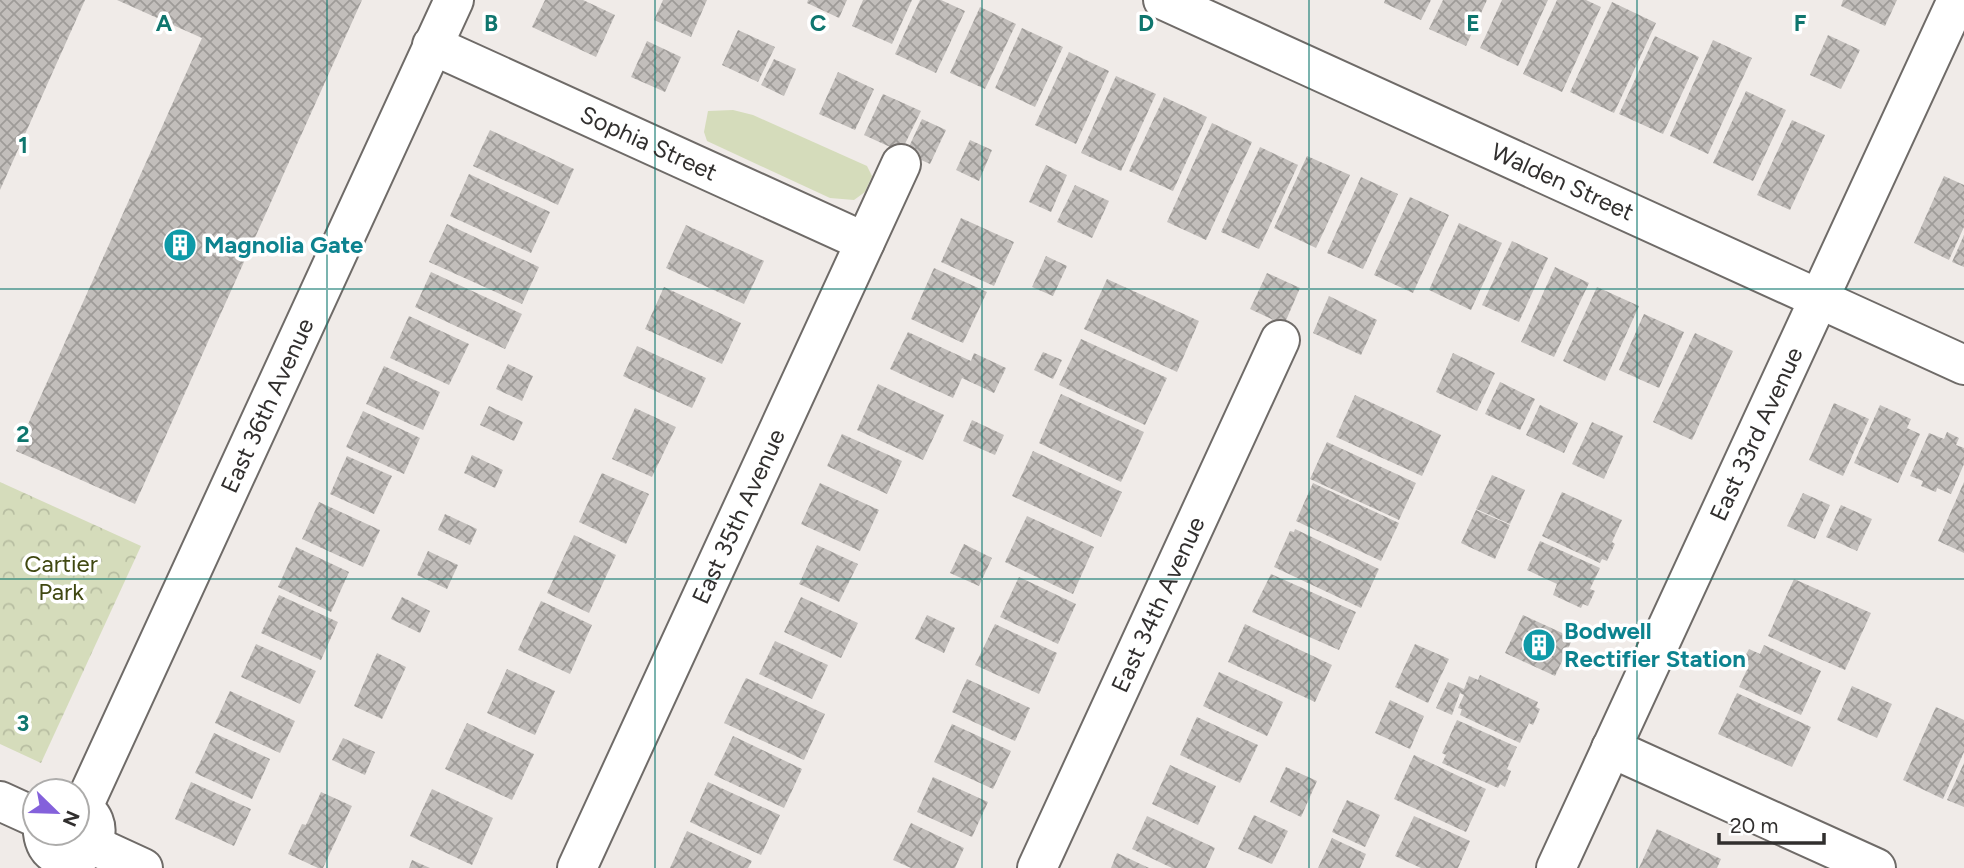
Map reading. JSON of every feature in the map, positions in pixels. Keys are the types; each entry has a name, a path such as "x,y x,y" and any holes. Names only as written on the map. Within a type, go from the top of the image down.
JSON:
{"street":[{"name":"East 36th Avenue","path":"91,782 454,0"},
{"name":"Walden Street","path":"1163,0 1964,365"},
{"name":"East 33rd Avenue","path":"1556,868 1957,0"},
{"name":"Sophia Street","path":"432,45 865,243"},
{"name":"East 35th Avenue","path":"577,868 901,164"},
{"name":"East 34th Avenue","path":"1037,868 1280,340"},
{"path":"1611,748 1876,868"},
{"path":"0,801 21,811"},
{"path":"91,818 96,829 91,832"},
{"path":"62,851 143,868"}],"green space":[{"path":"733,110 753,115 867,166 872,176 865,192 854,200 830,198 707,141 704,132 708,111"},
{"name":"Cartier Park","path":"0,482 141,546 41,763 0,744"}],"building":[{"path":"0,0 85,0 0,190"},
{"name":"Magnolia Gate","path":"117,0 362,0 135,504 16,451 202,38"},
{"path":"545,0 583,0 615,15 596,57 532,27"},
{"path":"663,0 707,0 691,37 654,20"},
{"path":"808,0 847,0 839,18 807,3"},
{"path":"863,0 912,0 892,44 852,26"},
{"path":"920,0 941,0 965,11 936,73 895,54"},
{"path":"1385,0 1431,0 1421,20 1384,3"},
{"path":"1443,0 1487,0 1466,46 1429,29"},
{"path":"1502,0 1548,0 1518,66 1480,48"},
{"path":"1557,0 1586,0 1601,7 1562,92 1523,74"},
{"path":"1843,0 1897,0 1885,26 1841,6"},
{"path":"1612,2 1656,23 1614,113 1570,92"},
{"path":"980,7 1016,24 985,89 950,73"},
{"path":"1022,28 1063,47 1035,107 995,88"},
{"path":"738,30 775,47 758,82 722,65"},
{"path":"1828,35 1860,50 1841,89 1810,75"},
{"path":"1655,36 1699,57 1663,134 1619,114"},
{"path":"1713,40 1752,58 1708,154 1670,136"},
{"path":"647,41 681,57 665,92 631,77"},
{"path":"1069,52 1109,71 1076,144 1035,125"},
{"path":"774,59 796,69 784,96 761,85"},
{"path":"838,72 874,89 855,130 819,114"},
{"path":"1116,76 1156,94 1121,171 1081,153"},
{"path":"1746,91 1786,110 1753,181 1713,163"},
{"path":"883,94 921,111 901,152 864,135"},
{"path":"1164,97 1207,117 1173,191 1129,171"},
{"path":"922,119 946,130 930,164 906,153"},
{"path":"1792,120 1825,135 1790,210 1757,195"},
{"path":"1212,123 1252,142 1206,240 1167,222"},
{"path":"490,130 574,169 558,205 473,166"},
{"path":"970,140 992,150 979,181 956,170"},
{"path":"1260,147 1298,165 1259,249 1221,232"},
{"path":"1307,156 1350,175 1316,248 1274,228"},
{"path":"1046,165 1067,175 1051,212 1029,202"},
{"path":"469,174 550,212 531,253 450,216"},
{"path":"1944,176 1964,185 1964,227 1949,260 1914,243"},
{"path":"1361,177 1398,194 1363,269 1327,253"},
{"path":"1075,185 1109,201 1092,238 1057,222"},
{"path":"1410,197 1449,215 1413,293 1374,275"},
{"path":"961,218 1014,242 994,286 941,262"},
{"path":"1459,223 1502,243 1471,310 1429,290"},
{"path":"447,224 539,267 522,304 429,262"},
{"path":"686,225 764,261 744,304 666,268"},
{"path":"1964,235 1964,267 1952,262"},
{"path":"1512,241 1548,258 1519,322 1482,305"},
{"path":"1046,256 1067,266 1053,296 1032,287"},
{"path":"1555,267 1589,283 1554,357 1521,342"},
{"path":"934,268 987,292 963,343 911,319"},
{"path":"431,272 522,314 505,349 415,307"},
{"path":"1267,273 1300,288 1284,325 1250,309"},
{"path":"1107,279 1199,321 1177,372 1084,329"},
{"path":"664,287 741,323 722,364 645,329"},
{"path":"1597,287 1639,306 1605,381 1563,361"},
{"path":"1329,296 1377,320 1361,355 1313,333"},
{"path":"1644,314 1684,332 1659,388 1619,370"},
{"path":"409,316 469,344 449,385 390,358"},
{"path":"908,332 971,361 974,353 1006,368 994,393 962,378 953,398 890,369"},
{"path":"1695,333 1733,351 1692,440 1653,422"},
{"path":"1081,339 1167,378 1145,425 1059,385"},
{"path":"637,346 706,378 692,408 623,376"},
{"path":"1043,352 1062,360 1053,379 1034,370"},
{"path":"1453,353 1495,373 1477,411 1436,392"},
{"path":"508,364 533,376 522,401 496,389"},
{"path":"384,366 440,392 423,430 366,404"},
{"path":"1500,382 1535,399 1520,430 1485,414"},
{"path":"878,384 944,415 923,460 857,430"},
{"path":"1061,394 1144,432 1121,482 1039,443"},
{"path":"1355,395 1441,435 1422,476 1336,437"},
{"path":"1834,403 1869,419 1843,476 1809,460"},
{"path":"1540,405 1578,423 1564,453 1526,435"},
{"path":"1880,405 1911,419 1907,428 1920,434 1898,483 1854,463"},
{"path":"489,406 523,422 514,441 480,425"},
{"path":"635,408 676,427 652,477 612,459"},
{"path":"363,411 420,438 404,474 346,447"},
{"path":"972,420 1004,435 995,455 963,441"},
{"path":"1592,422 1623,436 1604,479 1572,464"},
{"path":"1947,432 1959,438 1956,445 1964,448 1964,464 1951,494 1937,488 1936,492 1921,486 1923,481 1910,476 1929,433 1944,439"},
{"path":"842,434 902,461 887,494 827,466"},
{"path":"1327,442 1416,483 1399,520 1310,479"},
{"path":"1033,451 1122,492 1101,537 1012,496"},
{"path":"472,455 503,470 495,488 464,473"},
{"path":"347,456 392,476 374,514 330,494"},
{"path":"602,473 649,494 626,544 579,522"},
{"path":"1492,475 1525,490 1510,524 1476,509"},
{"path":"1964,482 1964,553 1938,541"},
{"path":"820,483 879,510 860,551 801,524"},
{"path":"1313,483 1399,523 1381,561 1296,521"},
{"path":"1562,492 1622,520 1607,561 1602,559 1600,563 1542,536"},
{"path":"1803,493 1830,505 1815,539 1787,526"},
{"path":"319,502 380,530 363,567 302,539"},
{"path":"1841,505 1872,519 1857,551 1826,537"},
{"path":"1476,510 1510,525 1495,559 1461,543"},
{"path":"445,514 477,529 470,545 438,530"},
{"path":"1027,516 1094,547 1073,594 1005,562"},
{"path":"1295,529 1379,569 1361,608 1274,567 1290,531 1294,532"},
{"path":"574,535 616,555 589,613 547,593"},
{"path":"1540,541 1600,568 1590,589 1595,591 1588,606 1583,604 1581,608 1553,595 1557,584 1527,570"},
{"path":"964,544 992,558 979,586 950,573"},
{"path":"817,545 858,564 839,602 799,584"},
{"path":"296,547 349,572 331,612 278,587"},
{"path":"428,551 458,565 447,589 417,575"},
{"path":"1271,574 1356,612 1339,650 1252,612"},
{"path":"1019,577 1076,604 1058,644 1000,617"},
{"path":"1794,579 1871,613 1845,670 1768,636"},
{"path":"279,595 338,622 321,660 261,633"},
{"path":"402,597 430,611 420,633 391,619"},
{"path":"801,597 858,623 841,658 784,632"},
{"path":"541,601 592,625 570,674 518,650"},
{"path":"927,615 955,628 944,653 915,639"},
{"name":"Bodwell Rectifier Station","path":"1523,615 1573,638 1555,676 1505,653"},
{"path":"995,624 1057,653 1039,694 975,665"},
{"path":"1245,624 1332,665 1315,702 1228,662"},
{"path":"775,641 828,665 812,699 759,674"},
{"path":"256,644 316,671 300,704 241,677"},
{"path":"1415,644 1449,659 1428,703 1395,687"},
{"path":"1764,645 1821,671 1801,715 1739,687 1749,665 1742,662 1749,649 1760,654"},
{"path":"377,653 406,667 382,719 354,706"},
{"path":"507,669 555,691 535,735 487,713"},
{"path":"1219,672 1283,702 1267,736 1203,706"},
{"path":"1480,675 1538,702 1536,707 1540,709 1533,725 1529,723 1520,743 1460,715 1462,709 1458,708 1464,695 1460,693 1452,715 1436,708 1448,682 1464,689 1469,676 1478,680"},
{"path":"746,678 825,714 804,760 724,723"},
{"path":"967,679 1030,708 1015,741 952,712"},
{"path":"1852,686 1892,704 1877,738 1837,720"},
{"path":"230,691 295,721 280,753 215,723"},
{"path":"1737,693 1811,727 1792,767 1718,734"},
{"path":"1390,700 1424,716 1410,749 1375,733"},
{"path":"1936,707 1964,720 1964,752 1943,799 1903,780"},
{"path":"1197,717 1258,745 1240,783 1180,755"},
{"path":"1457,720 1517,747 1507,769 1511,771 1505,787 1500,784 1498,788 1442,763 1446,755 1442,753"},
{"path":"467,723 534,754 512,800 445,769"},
{"path":"952,724 1011,751 993,789 934,762"},
{"path":"214,733 270,759 252,799 195,773"},
{"path":"733,736 802,769 784,808 714,775"},
{"path":"343,738 375,752 365,775 332,760"},
{"path":"1414,755 1486,789 1466,832 1394,799"},
{"path":"1964,763 1964,807 1947,800"},
{"path":"1170,765 1216,786 1198,825 1152,804"},
{"path":"1286,767 1317,781 1301,817 1270,802"},
{"path":"933,777 988,802 972,837 917,812"},
{"path":"191,782 251,809 234,846 175,819"},
{"path":"708,782 780,815 761,855 690,822"},
{"path":"432,789 493,818 472,865 410,836"},
{"path":"321,792 352,806 323,868 318,868 288,854 302,824 306,825"},
{"path":"1347,800 1380,815 1365,847 1332,832"},
{"path":"1254,815 1288,831 1272,864 1238,849"},
{"path":"1147,816 1215,848 1206,868 1172,868 1132,849"},
{"path":"1414,816 1470,841 1458,868 1421,868 1395,856"},
{"path":"911,823 964,848 955,868 911,868 893,860"},
{"path":"1657,829 1721,859 1717,868 1639,868"},
{"path":"687,831 752,861 748,868 670,868"},
{"path":"1332,838 1366,854 1360,868 1318,868"},
{"path":"1117,853 1149,868 1111,868"},
{"path":"412,860 430,868 409,868"}],"place":[{"name":"Magnolia Gate","path":"180,245"},
{"name":"Bodwell Rectifier Station","path":"1539,645"}]}
